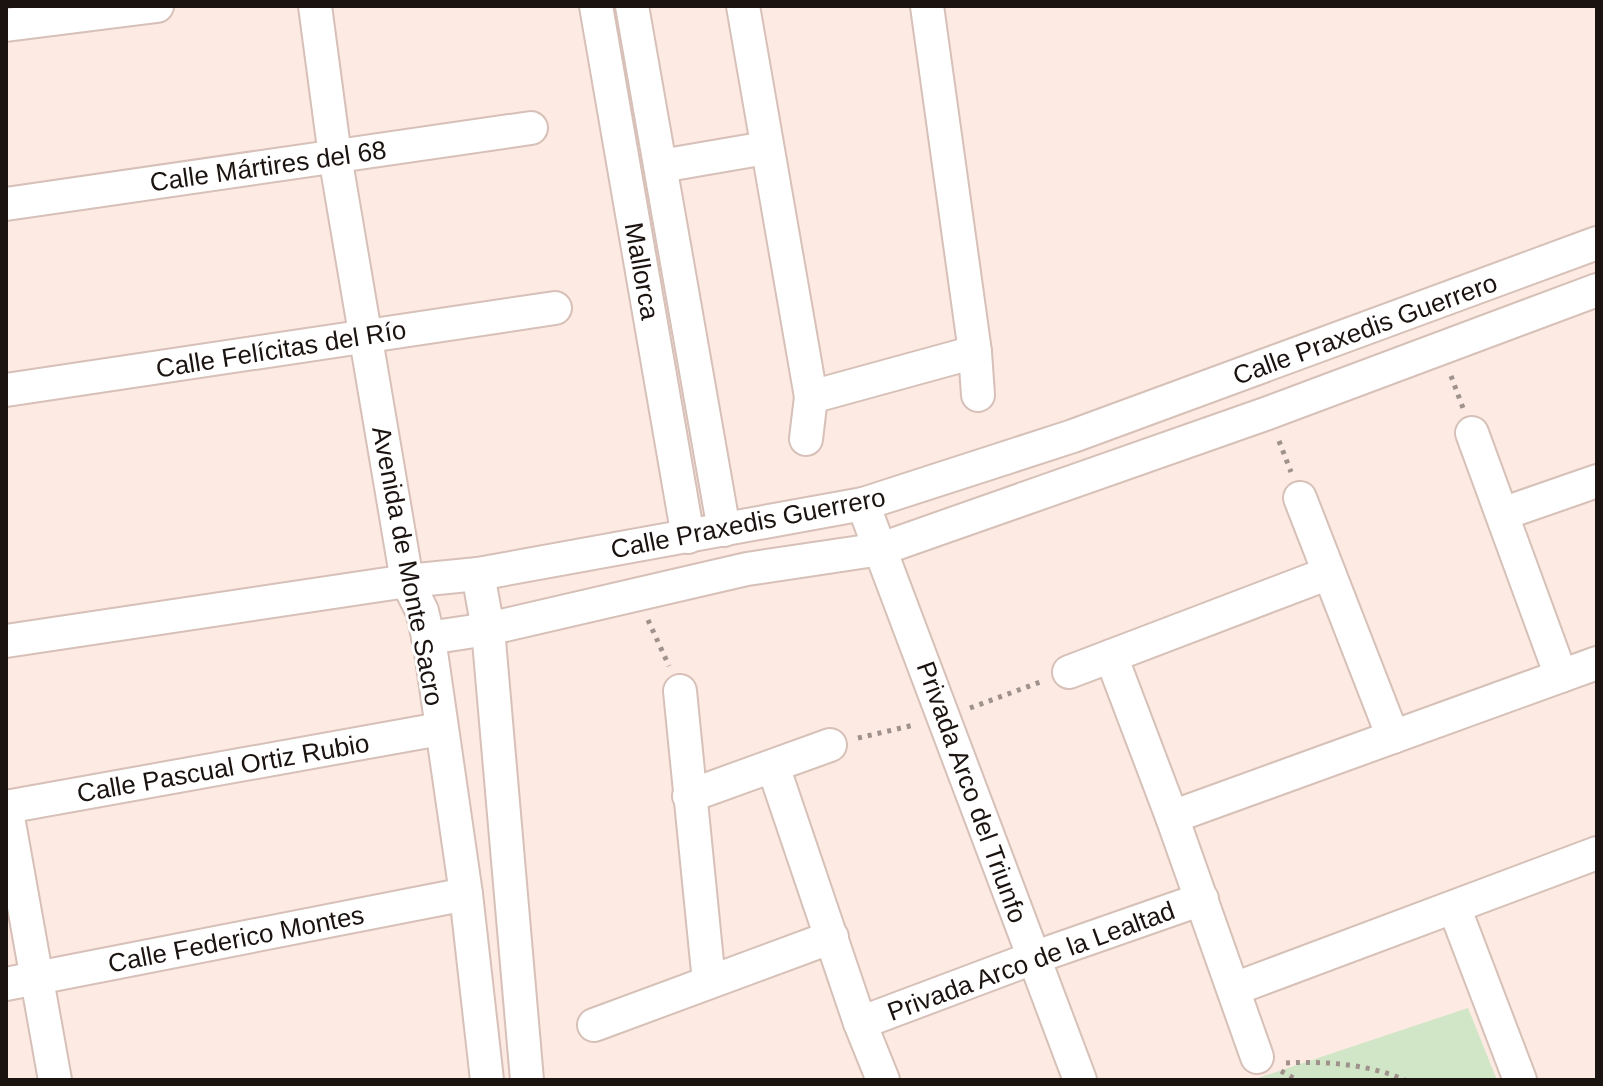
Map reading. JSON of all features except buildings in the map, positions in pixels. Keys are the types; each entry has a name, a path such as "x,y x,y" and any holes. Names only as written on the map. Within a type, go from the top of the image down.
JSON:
{"street":[{"path":"6,25 157,6"},
{"name":"Avenida de Monte Sacro","path":"315,6 335,156 407,581 422,611 428,638 466,894 479,1078"},
{"name":"Mallorca","path":"596,6 688,537"},
{"name":"Mallorca","path":"632,6 724,530"},
{"path":"743,6 811,397 806,439"},
{"path":"927,6 975,352 978,395"},
{"name":"Calle Mártires del 68","path":"6,204 531,128"},
{"path":"661,166 766,148"},
{"name":"Calle Praxedis Guerrero","path":"6,641 407,581 478,574 863,504 1073,436 1597,243"},
{"path":"643,277 678,270"},
{"name":"Calle Praxedis Guerrero","path":"428,638 488,629 747,569 881,549 1268,413 1597,290"},
{"name":"Calle Felícitas del Río","path":"6,390 555,308"},
{"path":"811,397 975,352"},
{"path":"1472,433 1561,676"},
{"path":"1502,514 1597,481"},
{"path":"1300,498 1393,737"},
{"name":"Privada Arco del Triunfo","path":"863,504 1080,1080"},
{"path":"1069,672 1329,573"},
{"path":"478,574 488,629 527,1080"},
{"path":"1111,656 1257,1057"},
{"path":"1172,817 1597,663"},
{"path":"680,691 709,982"},
{"name":"Calle Pascual Ortiz Rubio","path":"6,807 440,729"},
{"path":"689,796 830,745"},
{"path":"773,766 860,1023 883,1080"},
{"path":"6,807 21,981 55,1080"},
{"path":"1234,989 1597,853"},
{"name":"Calle Federico Montes","path":"21,981 466,894"},
{"name":"Privada Arco de la Lealtad","path":"860,1023 1202,899"},
{"path":"1454,907 1520,1080"},
{"path":"594,1025 832,937"}],"path":[{"path":"1442,348 1472,433"},
{"path":"1268,413 1300,498"},
{"path":"636,594 680,691"},
{"path":"1257,1057 1270,1064 1325,1061 1390,1073 1405,1080"}],"green space":[{"path":"1468,1008 1497,1080 1251,1080 1258,1078"}]}
